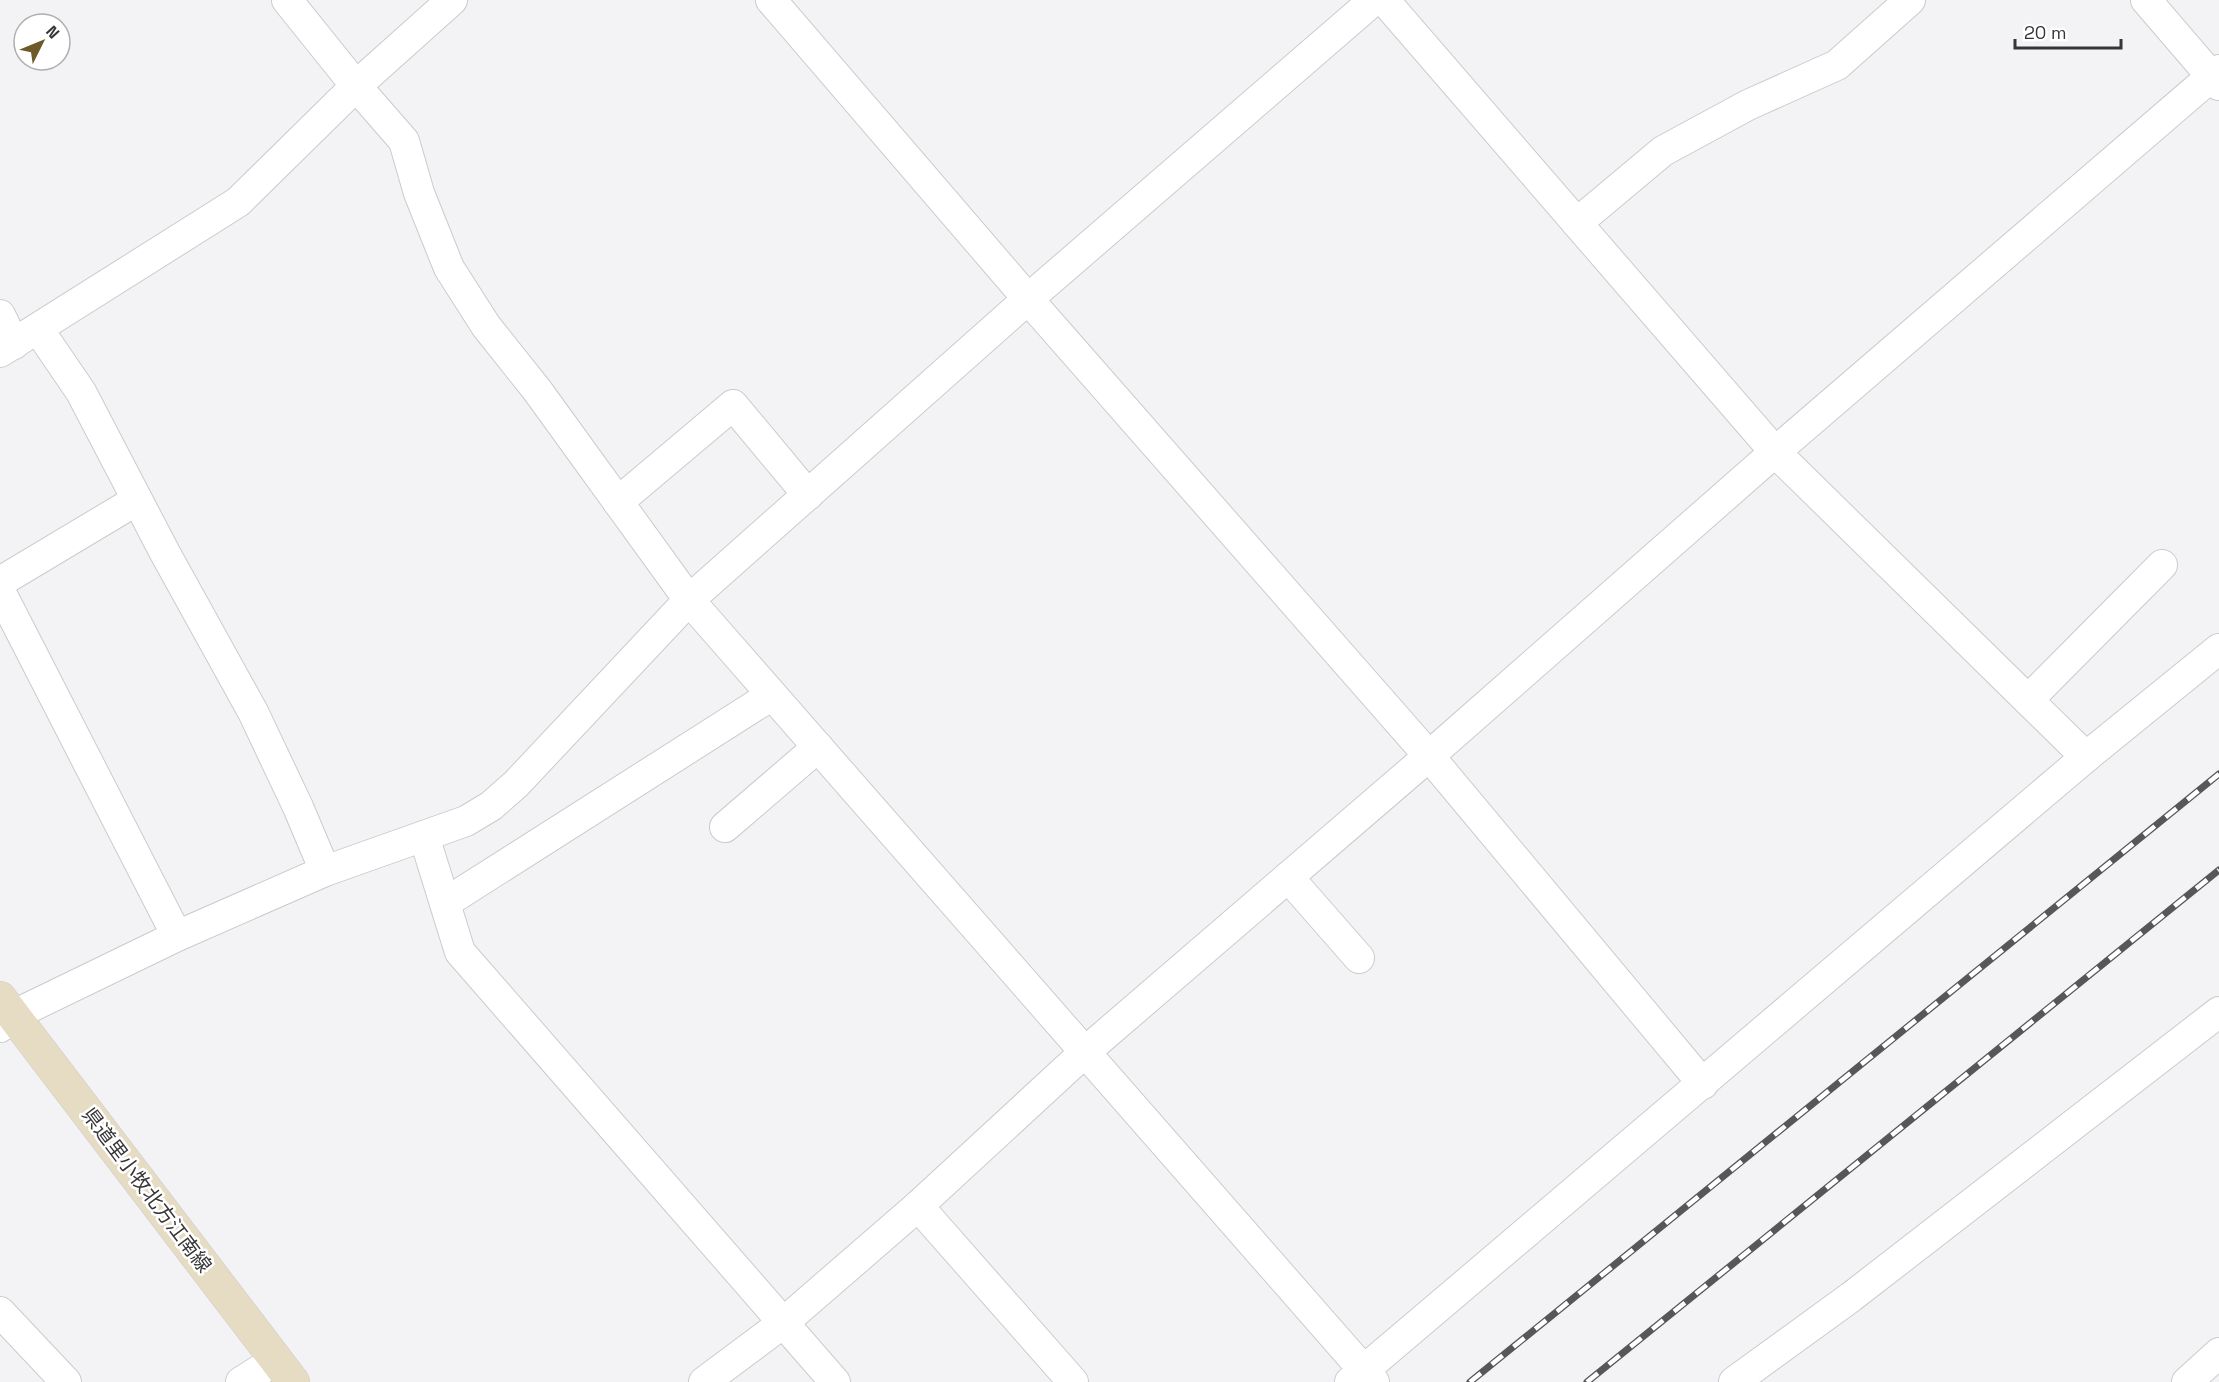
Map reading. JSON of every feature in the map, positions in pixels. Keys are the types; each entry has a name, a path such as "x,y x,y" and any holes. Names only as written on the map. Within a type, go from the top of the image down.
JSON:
{"main road":[{"name":"県道里小牧北方江南線","path":"5,1013 284,1371"}],"street":[{"path":"287,0 356,86 405,141 419,193 449,268 486,326 537,390 689,600 1085,1052 1363,1378 2086,757 2219,649"},
{"path":"17,342 238,202 356,86 452,0"},
{"path":"771,0 1028,299 1429,756 1703,1084"},
{"path":"5,1013 325,871 466,821 491,806 516,784 689,600 1028,299 1374,0"},
{"path":"1384,0 1775,452 2086,757"},
{"path":"1577,223 1663,150 1748,105 1837,64 1910,0"},
{"path":"704,1382 783,1323 918,1206 1085,1052 1429,756 1775,452 2216,77 2146,0"},
{"path":"0,315 17,342 81,392 137,500 253,712 298,807 325,871"},
{"path":"618,502 733,405 808,495"},
{"path":"0,582 137,500"},
{"path":"2028,700 2162,565"},
{"path":"0,591 177,936"},
{"path":"445,903 772,694"},
{"path":"725,827 818,747"},
{"path":"424,836 460,952 834,1382"},
{"path":"1288,877 1359,958"},
{"path":"1734,1382 1851,1297 2219,1012"},
{"path":"918,1206 1073,1382"},
{"path":"0,1312 66,1382"},
{"path":"2187,1382 2219,1353"},
{"path":"241,1382 284,1371"}],"railway":[{"path":"1470,1382 2219,774"},
{"path":"1587,1382 2219,870"}]}
